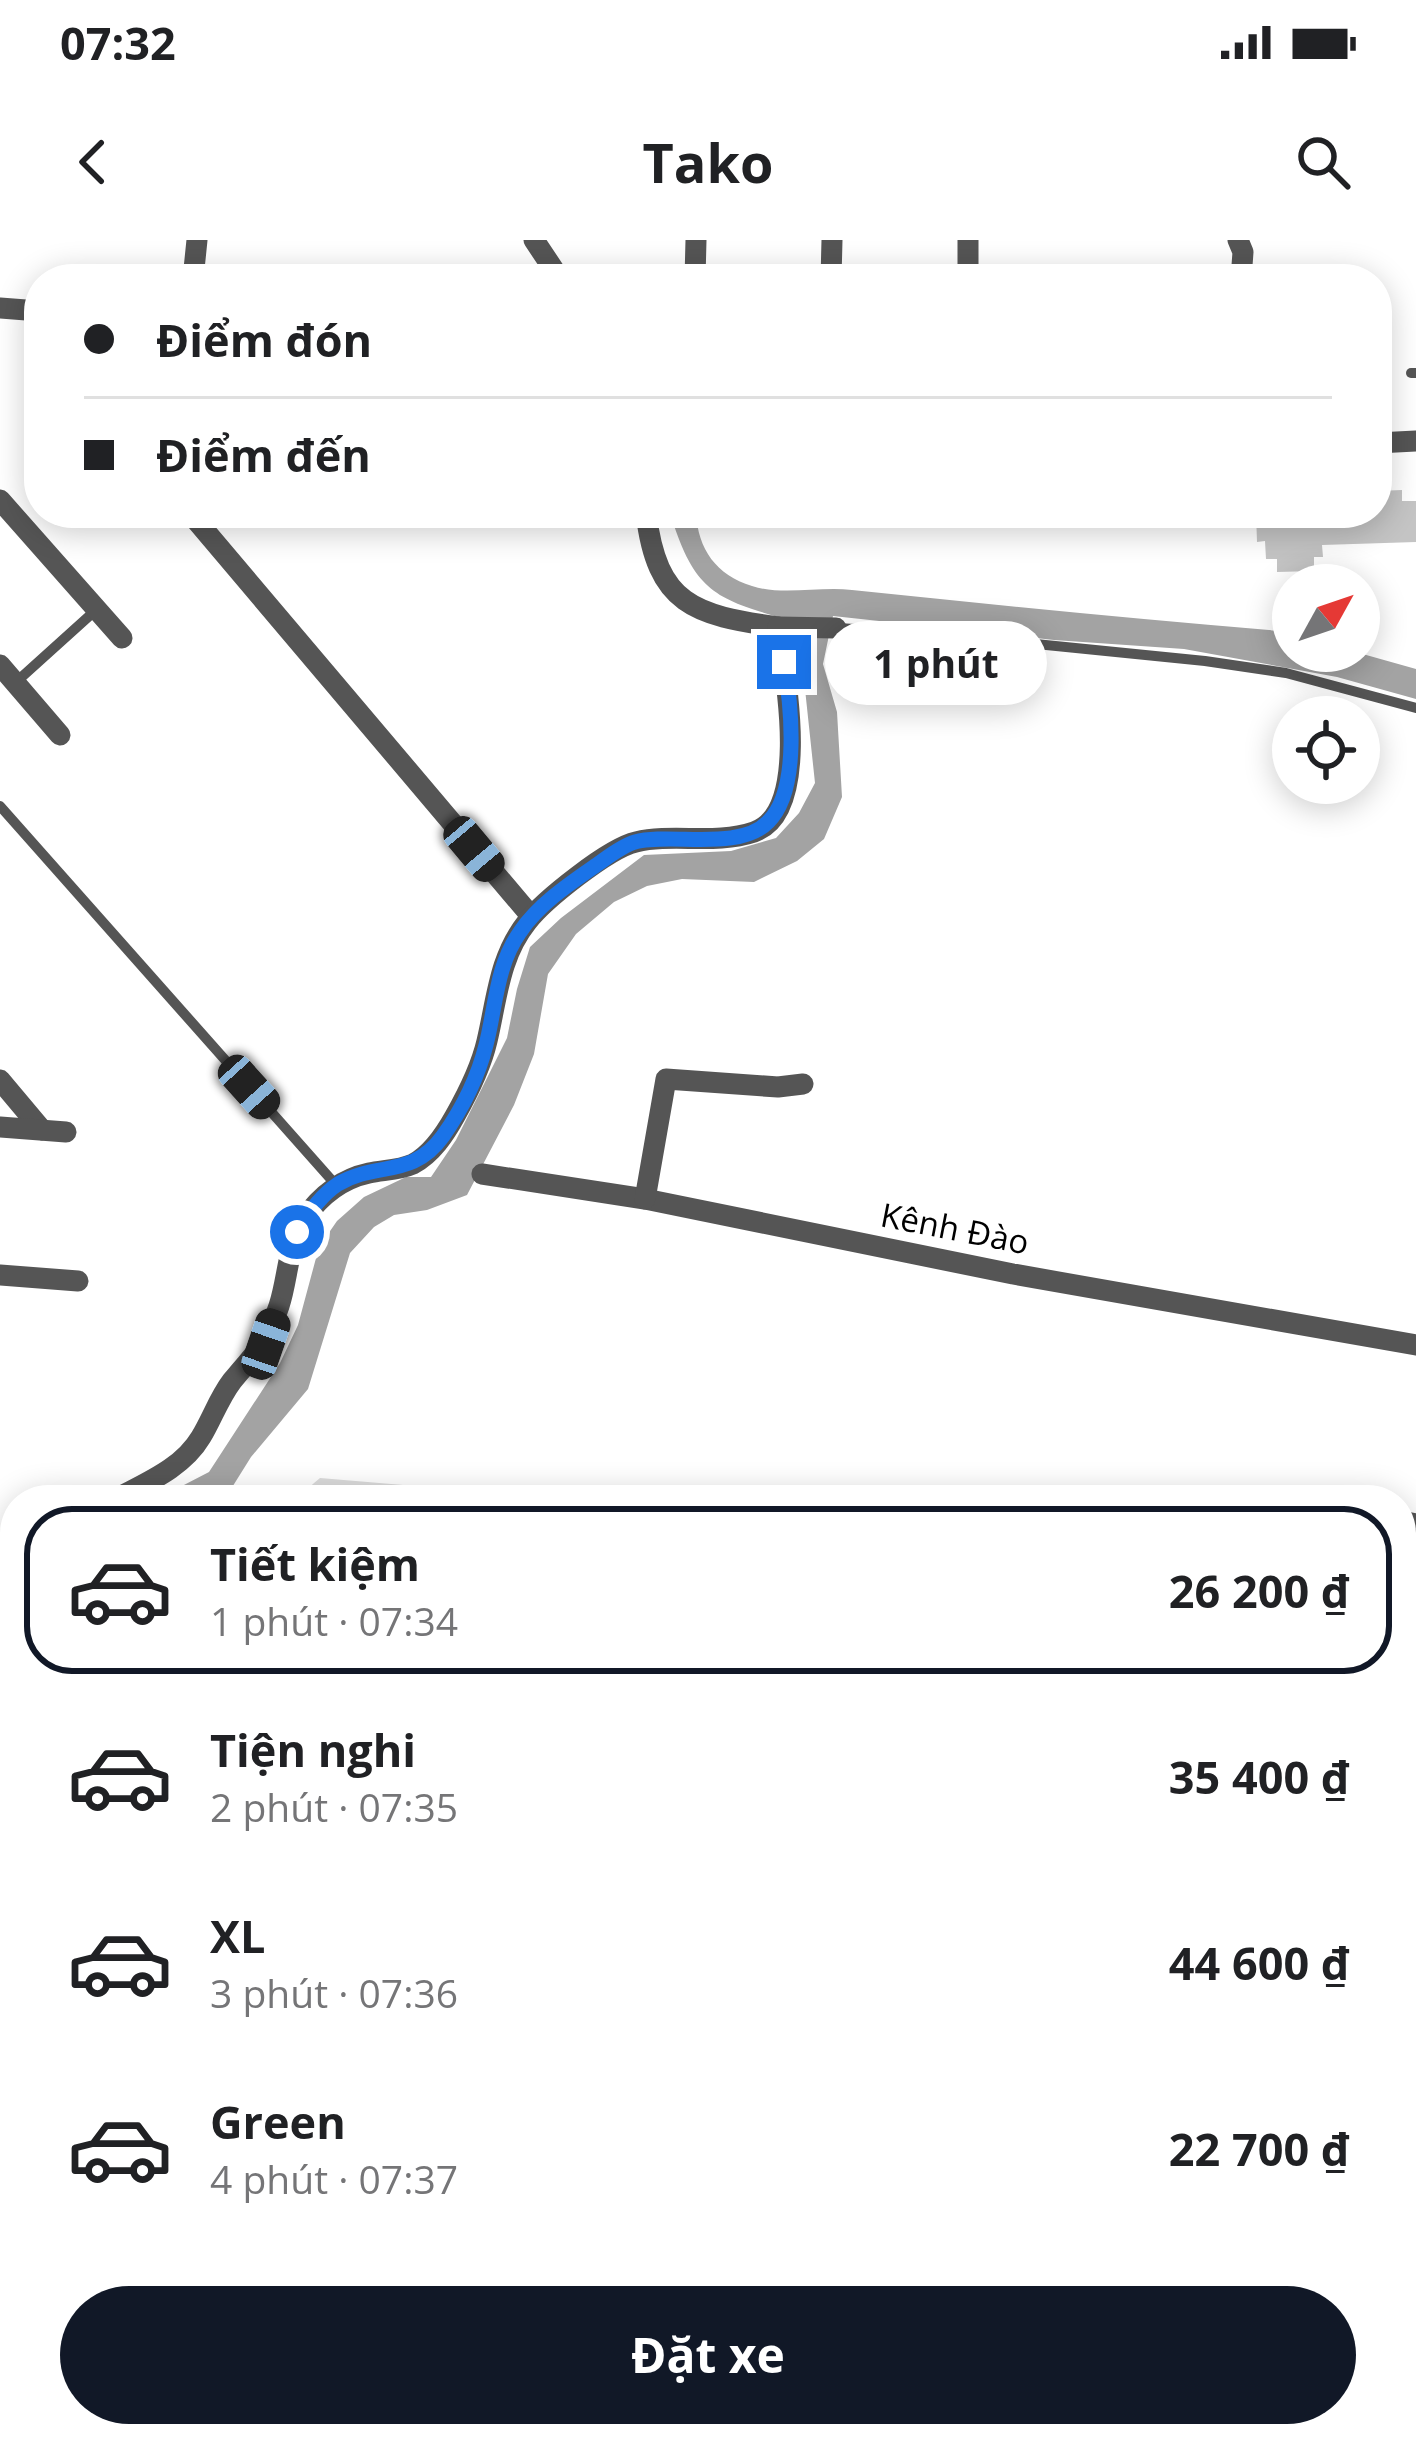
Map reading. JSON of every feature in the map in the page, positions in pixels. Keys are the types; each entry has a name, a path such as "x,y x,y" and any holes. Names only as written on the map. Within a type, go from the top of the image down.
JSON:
{"street":[{"path":"0,500 24,527"},
{"path":"25,528 122,638"},
{"path":"203,528 531,916"},
{"path":"648,528 651,553 683,600 729,620 836,628"},
{"path":"142,1485 175,1467 200,1440 229,1384 266,1344 289,1276 297,1232 336,1185 412,1165 440,1140 476,1075 498,980 531,916 592,868 637,841 698,841 754,832 766,825 783,794 791,747 784,627"},
{"path":"0,665 60,735"},
{"path":"645,1199 666,1079 778,1087 803,1084"},
{"path":"0,1080 54,1131 0,1126"},
{"name":"Kênh Đào","path":"482,1174 645,1199 1013,1274 1416,1345"},
{"path":"0,1275 78,1281"}],"lane":[{"path":"15,683 97,609"},
{"path":"836,628 1205,661 1286,673 1416,708"},
{"path":"0,806 336,1185"}],"shaded area":[{"path":"675,528 699,528 705,549 719,568 752,586 852,590 1272,630 1272,665 1184,649 833,616 823,664 837,712 842,797 824,839 797,861 754,882 682,879 647,886 614,902 576,934 548,974 534,1054 514,1105 467,1195 427,1210 394,1215 374,1227 350,1253 308,1389 234,1485 184,1485 209,1472 280,1363 298,1325 319,1247 337,1221 364,1197 406,1177 431,1177 456,1140 507,1038 530,947 644,855 731,851 776,838 799,813 815,783 798,623 730,600 701,579"},
{"path":"1380,659 1416,669 1416,699 1310,672 1380,672"},
{"path":"320,1478 403,1485 312,1485"}],"building":[{"path":"1392,490 1402,490 1402,501 1416,501 1416,542 1322,545 1323,557 1314,557 1314,564 1277,564 1277,559 1266,559 1265,541 1257,542 1257,528 1392,528"}],"route":[{"path":"297,1232 336,1185 412,1165 440,1140 476,1075 498,980 531,916 592,868 637,841 698,841 754,832 773,817 783,794 791,747 784,662"}]}
